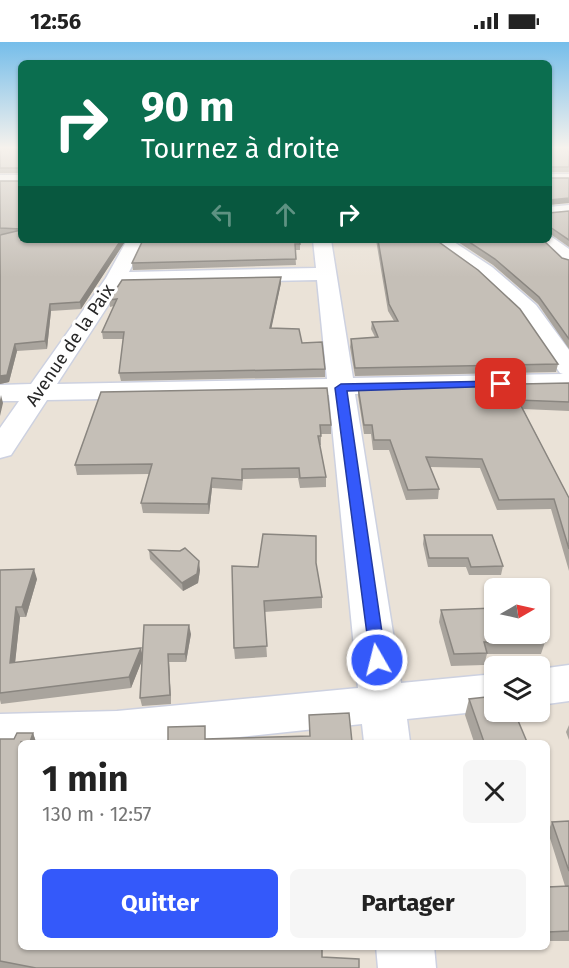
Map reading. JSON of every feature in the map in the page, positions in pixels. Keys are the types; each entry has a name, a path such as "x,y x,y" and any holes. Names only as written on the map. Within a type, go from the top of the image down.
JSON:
{"street":[{"path":"552,212 569,210"},
{"name":"Avenue de la Paix","path":"0,449 116,278 134,243"},
{"path":"322,243 385,724"},
{"path":"443,243 485,271 528,310 569,368"},
{"path":"550,243 569,259"},
{"path":"116,278 327,274"},
{"path":"0,393 569,382"},
{"path":"550,686 569,683"},
{"path":"0,734 385,724 484,695"},
{"path":"405,950 407,968"}],"building":[{"path":"0,191 18,191 18,229 0,228"},
{"path":"552,191 569,191 569,198 552,200"},
{"path":"569,211 569,240 552,228 552,213"},
{"path":"18,231 18,243 119,243 80,302 50,304 45,341 15,344 7,375 0,376 0,235"},
{"path":"142,243 300,244 295,244 296,259 132,263"},
{"path":"379,243 440,243 478,270 520,309 558,364 355,368 351,339 378,337 372,322 398,321 389,304"},
{"path":"471,243 546,243 562,258 569,260 569,339 539,297 495,259"},
{"path":"281,277 270,328 299,329 302,343 322,342 325,369 119,373 124,332 102,332 117,299 109,300 122,280"},
{"path":"569,383 569,402 518,400 569,498 569,549 554,499 499,500 482,459 426,457 439,489 408,490 390,440 374,440 372,425 364,425 358,387"},
{"path":"327,388 331,425 320,425 321,436 318,436 326,477 300,478 299,468 242,469 242,480 212,478 208,504 141,503 152,464 75,465 101,392"},
{"path":"263,534 316,536 316,563 322,597 264,601 267,646 234,648 232,566 258,567"},
{"path":"424,535 492,535 503,566 471,567 468,558 429,558"},
{"path":"185,548 199,561 197,574 182,583 149,550 180,551"},
{"path":"34,569 22,607 16,607 10,663 141,648 129,677 0,693 0,570"},
{"path":"484,608 484,644 487,653 454,654 441,610"},
{"path":"144,625 189,625 185,654 168,654 170,695 140,698"},
{"path":"484,697 484,722 519,722 526,740 483,740 469,699"},
{"path":"349,713 352,740 168,740 168,727 205,726 205,739 310,736 309,715"},
{"path":"17,733 33,733 31,740 18,740 18,950 322,950 322,957 359,959 359,968 36,968 0,961 0,739 14,739"},
{"path":"569,821 569,871 552,822"},
{"path":"569,886 569,931 550,932 550,887"}],"route":[{"path":"377,660 341,388 501,384"}]}
